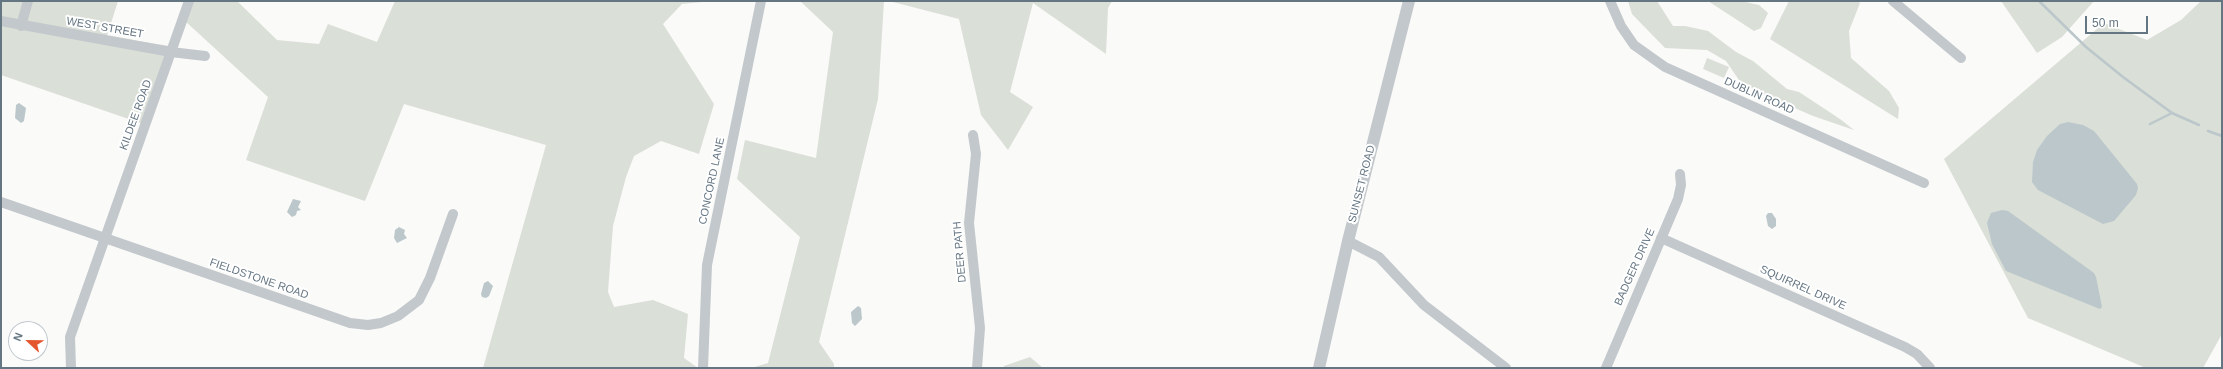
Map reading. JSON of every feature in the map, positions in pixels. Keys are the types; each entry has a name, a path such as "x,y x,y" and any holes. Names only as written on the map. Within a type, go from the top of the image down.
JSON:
{"street":[{"path":"21,26 28,1"},
{"name":"KILDEE ROAD","path":"72,368 70,337 104,238 190,1"},
{"name":"CONCORD LANE","path":"703,368 707,265 761,1"},
{"name":"SUNSET ROAD","path":"1319,368 1348,241 1409,1"},
{"name":"DUBLIN ROAD","path":"1610,1 1634,46 1666,67 1924,183"},
{"path":"1893,1 1961,58"},
{"name":"WEST STREET","path":"1,21 21,26 171,52 205,56"},
{"name":"DEER PATH","path":"973,135 976,154 968,223 980,328 977,368"},
{"name":"BADGER DRIVE","path":"1606,368 1610,354 1678,199 1681,185 1680,174"},
{"name":"FIELDSTONE ROAD","path":"1,202 350,323 368,325 381,323 398,316 419,300 430,278 452,214"},
{"name":"SQUIRREL DRIVE","path":"1661,238 1905,347 1917,354 1930,368"},
{"path":"1348,241 1379,257 1424,305 1506,368"}],"shaded area":[{"path":"1,1 118,1 107,36 176,47 146,125 1,75"},
{"path":"192,1 237,1 277,40 319,44 328,24 377,42 395,1 712,1 682,4 663,24 714,104 699,154 661,141 634,156 626,177 613,226 608,292 614,307 653,300 688,314 684,358 698,368 483,368 546,145 404,104 365,201 246,160 268,97 185,21"},
{"path":"800,1 884,1 878,99 819,342 834,364 834,368 751,368 768,363 800,237 737,179 745,140 816,158 833,32"},
{"path":"889,1 1112,1 1108,8 1106,54 1033,3 1010,92 1033,107 1008,150 981,115 959,19"},
{"path":"1628,1 1657,1 1673,26 1685,26 1708,31 1736,52 1753,61 1787,89 1799,92 1854,130 1813,116 1756,91 1739,80 1726,61 1707,50 1665,48 1632,14"},
{"path":"1708,1 1741,1 1759,5 1768,13 1761,28 1754,31"},
{"path":"1789,1 1857,1 1860,3 1849,31 1851,58 1889,91 1899,108 1898,119 1770,39"},
{"path":"2001,1 2094,1 2062,37 2037,53"},
{"path":"2201,1 2222,1 2222,334 2203,368 2146,368 2028,318 1944,159 2104,23 2147,40 2181,20"},
{"path":"1707,58 1729,67 1724,78 1703,69"},
{"path":"19,103 26,108 24,121 21,123 15,118 16,105"},
{"path":"2068,122 2083,125 2094,131 2137,184 2138,188 2136,195 2114,221 2103,224 2038,190 2032,182 2033,162 2037,150 2047,136 2060,124"},
{"path":"293,199 301,201 298,207 301,210 297,211 296,215 292,217 287,212"},
{"path":"2002,210 2008,211 2094,273 2102,307 2100,309 2006,271 1992,244 1987,223 1991,213"},
{"path":"1768,213 1772,213 1776,219 1776,226 1772,229 1768,226 1766,216"},
{"path":"399,227 405,230 404,234 407,238 397,243 394,238 395,230"},
{"path":"488,281 493,286 489,296 486,298 482,297 481,294 484,283"},
{"path":"858,306 861,308 862,319 855,326 852,323 851,312"},
{"path":"1030,357 1043,368 1004,368 1004,366"}],"waterway":[{"path":"2039,1 2086,47 2123,77 2172,113 2199,125"},
{"path":"2150,124 2172,113"},
{"path":"2208,131 2222,136"}]}
